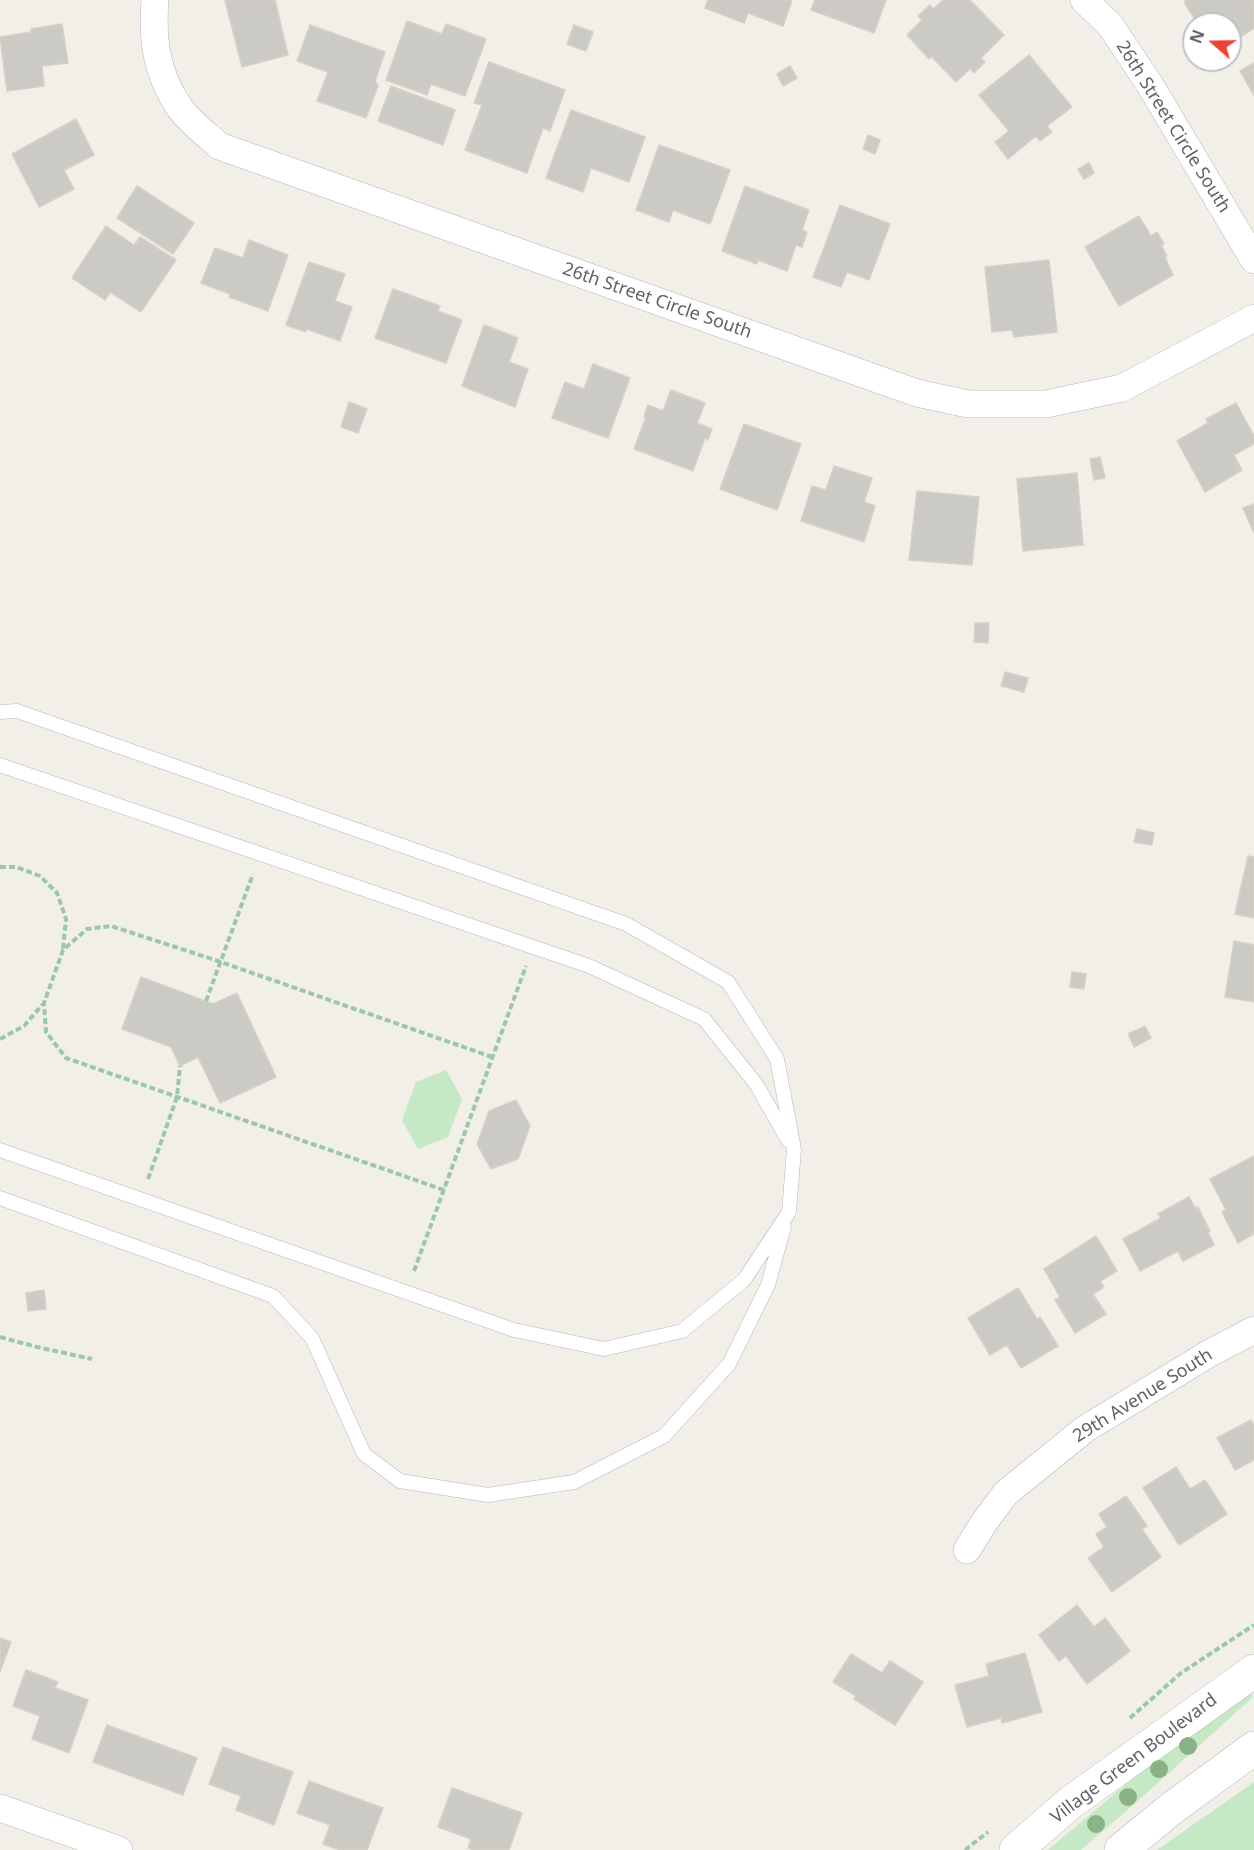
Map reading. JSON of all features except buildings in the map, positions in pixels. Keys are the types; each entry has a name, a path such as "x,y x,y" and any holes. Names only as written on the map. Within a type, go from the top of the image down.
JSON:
{"street":[{"name":"26th Street Circle South","path":"155,0 153,28 160,71 180,108 219,146 917,393 968,404 1046,404 1122,388 1254,318"},
{"name":"26th Street Circle South","path":"1084,0 1110,25 1150,85 1254,260"},
{"name":"29th Avenue South","path":"967,1550 1006,1493 1085,1429 1210,1353 1254,1330"},
{"name":"Village Green Boulevard","path":"1016,1850 1070,1803 1254,1671"},
{"path":"1121,1850 1171,1809 1254,1748"},
{"path":"0,1808 119,1850"}],"lane":[{"path":"0,712 17,711 626,924 728,982 777,1059 794,1149 789,1212 768,1285 729,1364 664,1436 574,1482 488,1495 400,1481 364,1454 312,1338 273,1296 0,1198"},
{"path":"0,765 590,966 704,1020 756,1084 794,1149"},
{"path":"0,1150 514,1330 604,1349 682,1331 744,1280 789,1212"}],"path":[{"path":"206,1001 261,854"},
{"path":"0,867 16,867 40,876 57,893 66,919 63,950 44,1004 24,1026 0,1039"},
{"path":"63,950 87,929 111,926 492,1057"},
{"path":"406,1292 533,946"},
{"path":"44,1004 46,1032 66,1058 444,1190"},
{"path":"141,1199 177,1097 180,1066"},
{"path":"0,1337 92,1359"}],"green space":[{"path":"446,1070 462,1099 448,1137 418,1149 402,1120 416,1082"},
{"path":"1250,1693 1253,1697 1081,1850 1048,1850 1163,1753"},
{"path":"1254,1782 1254,1850 1157,1850"}]}
